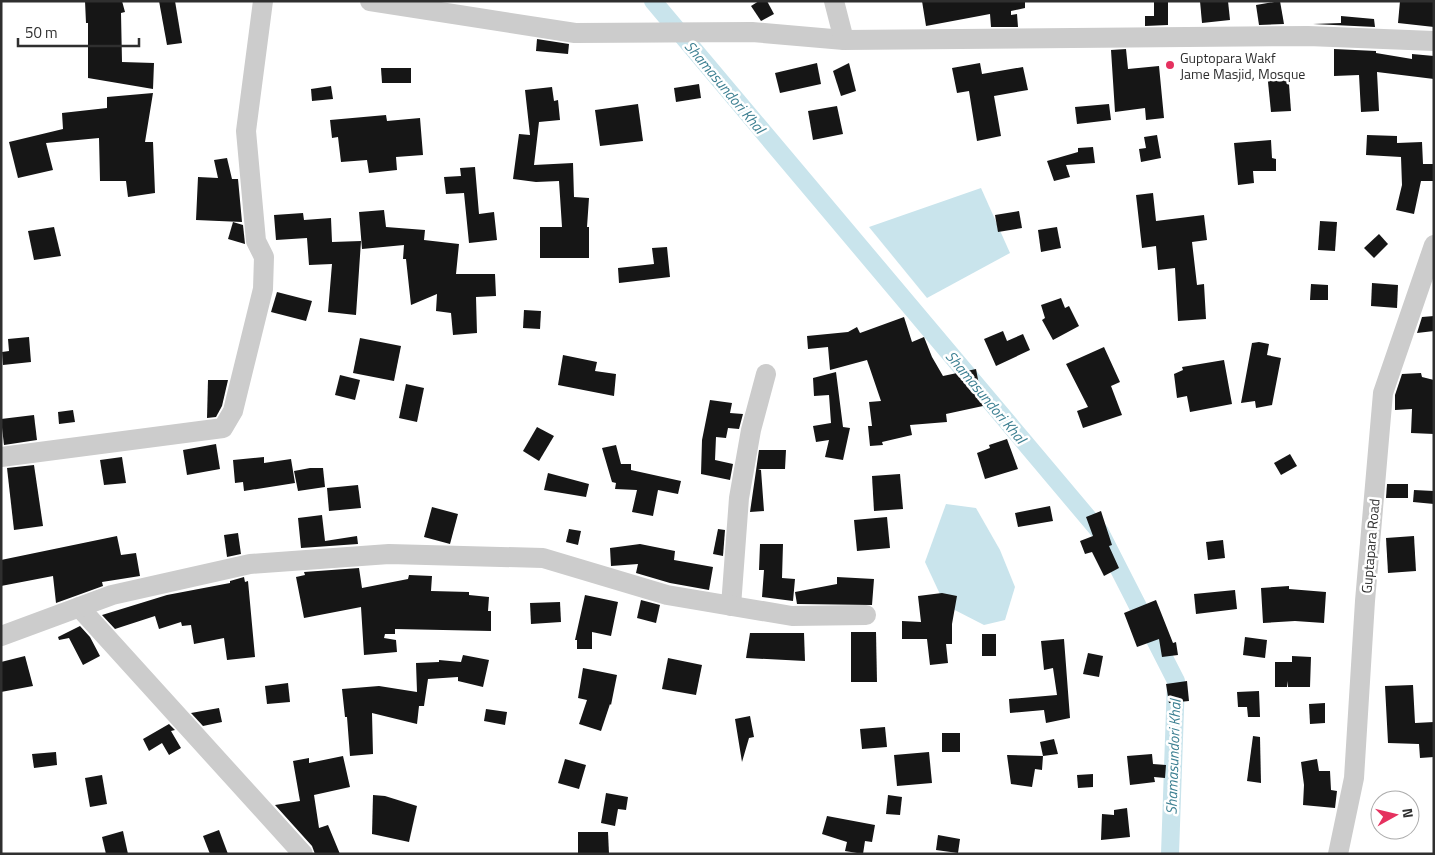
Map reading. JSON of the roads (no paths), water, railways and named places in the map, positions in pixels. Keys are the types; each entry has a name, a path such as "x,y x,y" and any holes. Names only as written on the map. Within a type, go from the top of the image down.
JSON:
{"street":[{"path":"1,457 222,428 233,411 263,289 264,257 256,241 246,131 263,1"},
{"path":"370,1 576,33 752,32 844,40 1308,36 1434,41"},
{"path":"834,1 844,40"},
{"name":"Guptapara Road","path":"1338,854 1354,778 1365,602 1383,393 1434,245"},
{"path":"731,606 740,498 751,430 766,374"},
{"path":"1,636 112,595 250,564 389,554 543,558 667,595 792,616 866,615"},
{"path":"79,607 303,854"}],"water":[{"path":"981,188 1010,253 927,298 869,227"},
{"path":"946,504 976,508 1000,550 1015,587 1005,620 984,625 945,605 925,562"}],"waterway":[{"name":"Shamasundori Khal","path":"653,1 1100,532 1176,681 1170,854"}],"place":[{"name":"Guptopara Wakf Jame Masjid, Mosque","path":"1170,65"}]}
